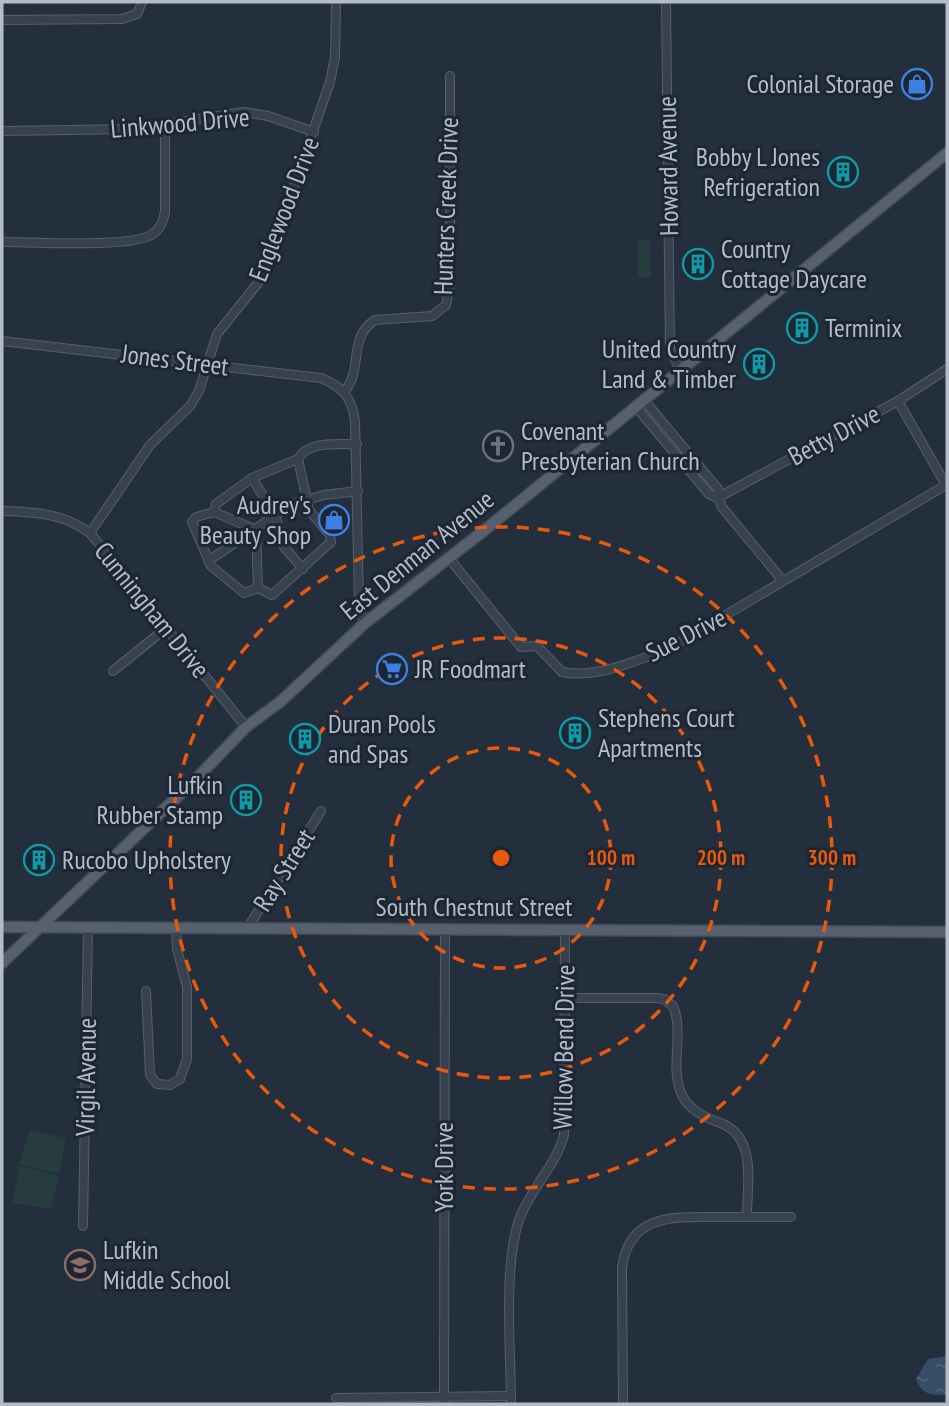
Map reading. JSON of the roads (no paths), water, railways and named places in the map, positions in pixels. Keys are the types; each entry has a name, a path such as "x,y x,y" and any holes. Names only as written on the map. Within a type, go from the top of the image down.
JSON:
{"main road":[{"name":"East Denman Avenue","path":"2,963 42,928 246,727 280,702 363,624 640,404 947,153"},
{"name":"South Chestnut Street","path":"2,928 947,932"}],"street":[{"path":"2,20 122,19 137,14 142,2"},
{"name":"Englewood Drive","path":"90,533 150,445 190,406 199,391 206,363 225,321 262,278 314,132 335,57 336,2"},
{"name":"Howard Avenue","path":"666,2 669,336 672,357 680,370"},
{"name":"Hunters Creek Drive","path":"344,392 353,382 357,340 368,325 375,320 432,316 446,305 450,284 450,76"},
{"name":"Linkwood Drive","path":"2,131 164,127 214,115 244,112 268,116 314,132"},
{"path":"2,242 122,241 151,235 163,222 165,212 164,127"},
{"name":"Jones Street","path":"2,341 321,378 344,392"},
{"name":"Betty Drive","path":"718,498 898,401 947,369"},
{"path":"344,392 353,405 357,444 359,605 363,624"},
{"path":"898,401 946,485"},
{"path":"640,404 718,489 718,498 783,581"},
{"path":"258,588 267,594 275,594 332,538 309,510 298,459 301,453 318,446 357,444"},
{"path":"214,512 216,504 252,478 298,459"},
{"path":"252,478 275,515 284,547 303,569"},
{"name":"Sue Drive","path":"448,557 521,646 537,646 562,672 572,674 600,671 670,648 946,485"},
{"path":"208,561 275,515 306,499 358,491"},
{"name":"Cunningham Drive","path":"2,511 53,515 78,524 90,533 246,727"},
{"path":"256,530 214,512 196,517 192,522 214,570 240,591 249,593 258,588"},
{"path":"256,530 258,588"},
{"path":"113,671 166,628"},
{"name":"Ray Street","path":"247,929 321,811"},
{"path":"146,991 150,1075 157,1084 170,1085 180,1079 187,1059 187,987 177,949 176,927"},
{"name":"Virgil Avenue","path":"83,1226 88,928"},
{"name":"Willow Bend Drive","path":"511,1400 514,1239 525,1205 561,1147 564,1135 565,929"},
{"name":"York Drive","path":"444,1400 445,930"},
{"path":"566,998 656,998 664,999 673,1006 676,1073 683,1097 702,1116 736,1131 744,1143 747,1217"},
{"path":"623,1404 622,1268 624,1256 633,1238 642,1229 664,1218 791,1217"},
{"path":"336,1398 511,1400"}],"water":[{"path":"947,1356 947,1394 932,1395 924,1391 916,1379 928,1359"}],"place":[{"name":"Colonial Storage","path":"917,84"},
{"name":"Bobby L Jones Refrigeration","path":"843,172"},
{"name":"Country Cottage Daycare","path":"698,264"},
{"name":"Terminix","path":"802,328"},
{"name":"United Country Land & Timber","path":"759,364"},
{"name":"Covenant Presbyterian Church","path":"498,446"},
{"name":"Audrey's Beauty Shop","path":"334,520"},
{"name":"JR Foodmart","path":"392,669"},
{"name":"Stephens Court Apartments","path":"575,733"},
{"name":"Duran Pools and Spas","path":"305,739"},
{"name":"Lufkin Rubber Stamp","path":"246,800"},
{"name":"Rucobo Upholstery","path":"39,860"},
{"name":"Lufkin Middle School","path":"80,1265"}]}
